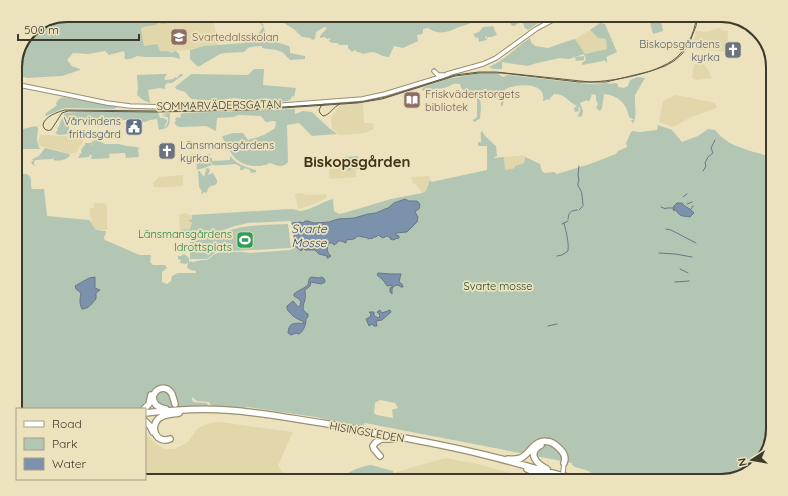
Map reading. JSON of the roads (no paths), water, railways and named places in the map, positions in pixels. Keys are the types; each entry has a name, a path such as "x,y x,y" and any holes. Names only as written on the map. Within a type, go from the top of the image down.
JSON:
{"highway":[{"path":"145,408 149,404 154,390 158,387 164,386 168,387 172,391 175,398 175,404 170,392 162,388 158,389 154,394 153,399 155,404 162,408 181,410"},
{"name":"HISINGSLEDEN","path":"146,414 181,410 214,409 255,413 355,429 485,455 552,474"},
{"path":"146,422 150,426 156,439 161,442 170,442 167,440 162,440 157,436 154,430 157,421 164,416 192,412"},
{"name":"HISINGSLEDEN","path":"146,414 226,412 248,414 338,428 464,452 549,474"},
{"path":"380,456 374,449 373,446 375,443 379,440 394,439"},
{"path":"485,455 487,454 516,459 524,456 537,444 548,442 555,444 561,450 564,456 564,463"},
{"path":"556,474 543,467 534,458 537,448 542,445 553,446 561,454 564,463"},
{"path":"519,466 538,474"}],"street":[{"name":"SOMMARVÄDERSGATAN","path":"22,85 107,103 130,106 164,107 188,105 284,104 353,100 378,96 483,64 496,58 536,29 549,22"},
{"path":"430,79 433,72 444,75"},
{"name":"SOMMARVÄDERSGATAN","path":"423,82 449,74"},
{"path":"562,474 564,463"}],"water":[{"name":"Svarte Mosse","path":"405,199 409,201 417,201 420,204 419,209 415,212 418,217 417,222 407,232 396,233 399,238 394,240 387,236 383,238 378,235 372,239 368,239 358,236 354,239 346,240 346,243 338,241 334,245 329,243 327,250 331,256 328,258 327,256 319,254 315,250 305,250 304,248 301,251 294,245 292,223 303,223 305,221 314,223 329,222 338,219 354,218 376,213"},
{"path":"677,203 682,203 694,213 690,217 681,215 677,211 673,210"},
{"path":"378,273 401,274 399,282 403,287 398,285 394,286 392,289 392,294 390,292 390,288 392,285 387,286 377,275"},
{"path":"95,277 95,288 100,290 96,293 96,299 92,304 87,308 82,309 80,303 81,293 75,286 89,278"},
{"path":"311,277 321,277 325,282 321,284 311,282 310,286 305,290 303,308 308,314 308,317 301,333 291,335 288,333 291,325 295,323 304,323 292,315 287,309 287,306 293,301 297,306 300,306 301,302 294,296 294,294 308,284"},
{"path":"380,310 382,313 390,310 391,312 382,320 376,321 377,326 372,324 369,326 366,319 370,317 371,314 369,312 374,312 374,316 379,318 380,315 377,312"}],"waterway":[{"path":"703,171 708,157 713,153 711,148 715,140"},
{"path":"579,166 578,186 582,193 583,205"},
{"path":"683,197 687,194"},
{"path":"687,204 692,202"},
{"path":"579,210 583,206"},
{"path":"661,207 666,209 674,208"},
{"path":"568,219 570,212 577,210"},
{"path":"562,224 568,221"},
{"path":"557,256 568,251 568,240 564,223"},
{"path":"666,229 671,230 696,243"},
{"path":"659,253 692,257"},
{"path":"680,269 688,273"},
{"path":"675,282 689,281"},
{"path":"548,326 557,324"}],"tram line":[{"path":"651,71 672,61 684,50 696,22"},
{"path":"651,71 665,66 682,54 689,44 697,22"},
{"path":"618,79 651,71"},
{"path":"618,79 651,71"},
{"path":"479,72 496,72 590,82 502,73 479,73 455,76 382,99 357,103 252,110 155,112 68,111 62,113 51,130 46,130 43,125 48,117 65,110 162,111 252,109 361,102 386,97 455,75 479,72"},
{"path":"590,82 618,79"},
{"path":"590,82 606,82 618,79"},
{"path":"325,104 321,106 319,110 323,116 328,114 340,104"}],"place":[{"name":"Svartedalsskolan","path":"179,37"},
{"name":"Biskopsgårdens kyrka","path":"733,50"},
{"name":"Friskväderstorgets bibliotek","path":"412,100"},
{"name":"Vårvindens fritidsgård","path":"134,127"},
{"name":"Länsmansgårdens kyrka","path":"167,151"},
{"name":"Länsmansgårdens Idrottsplats","path":"245,240"}],"district":[{"name":"Biskopsgården","path":"357,162"}],"park label":[{"name":"Svarte mosse","path":"498,286"}]}
